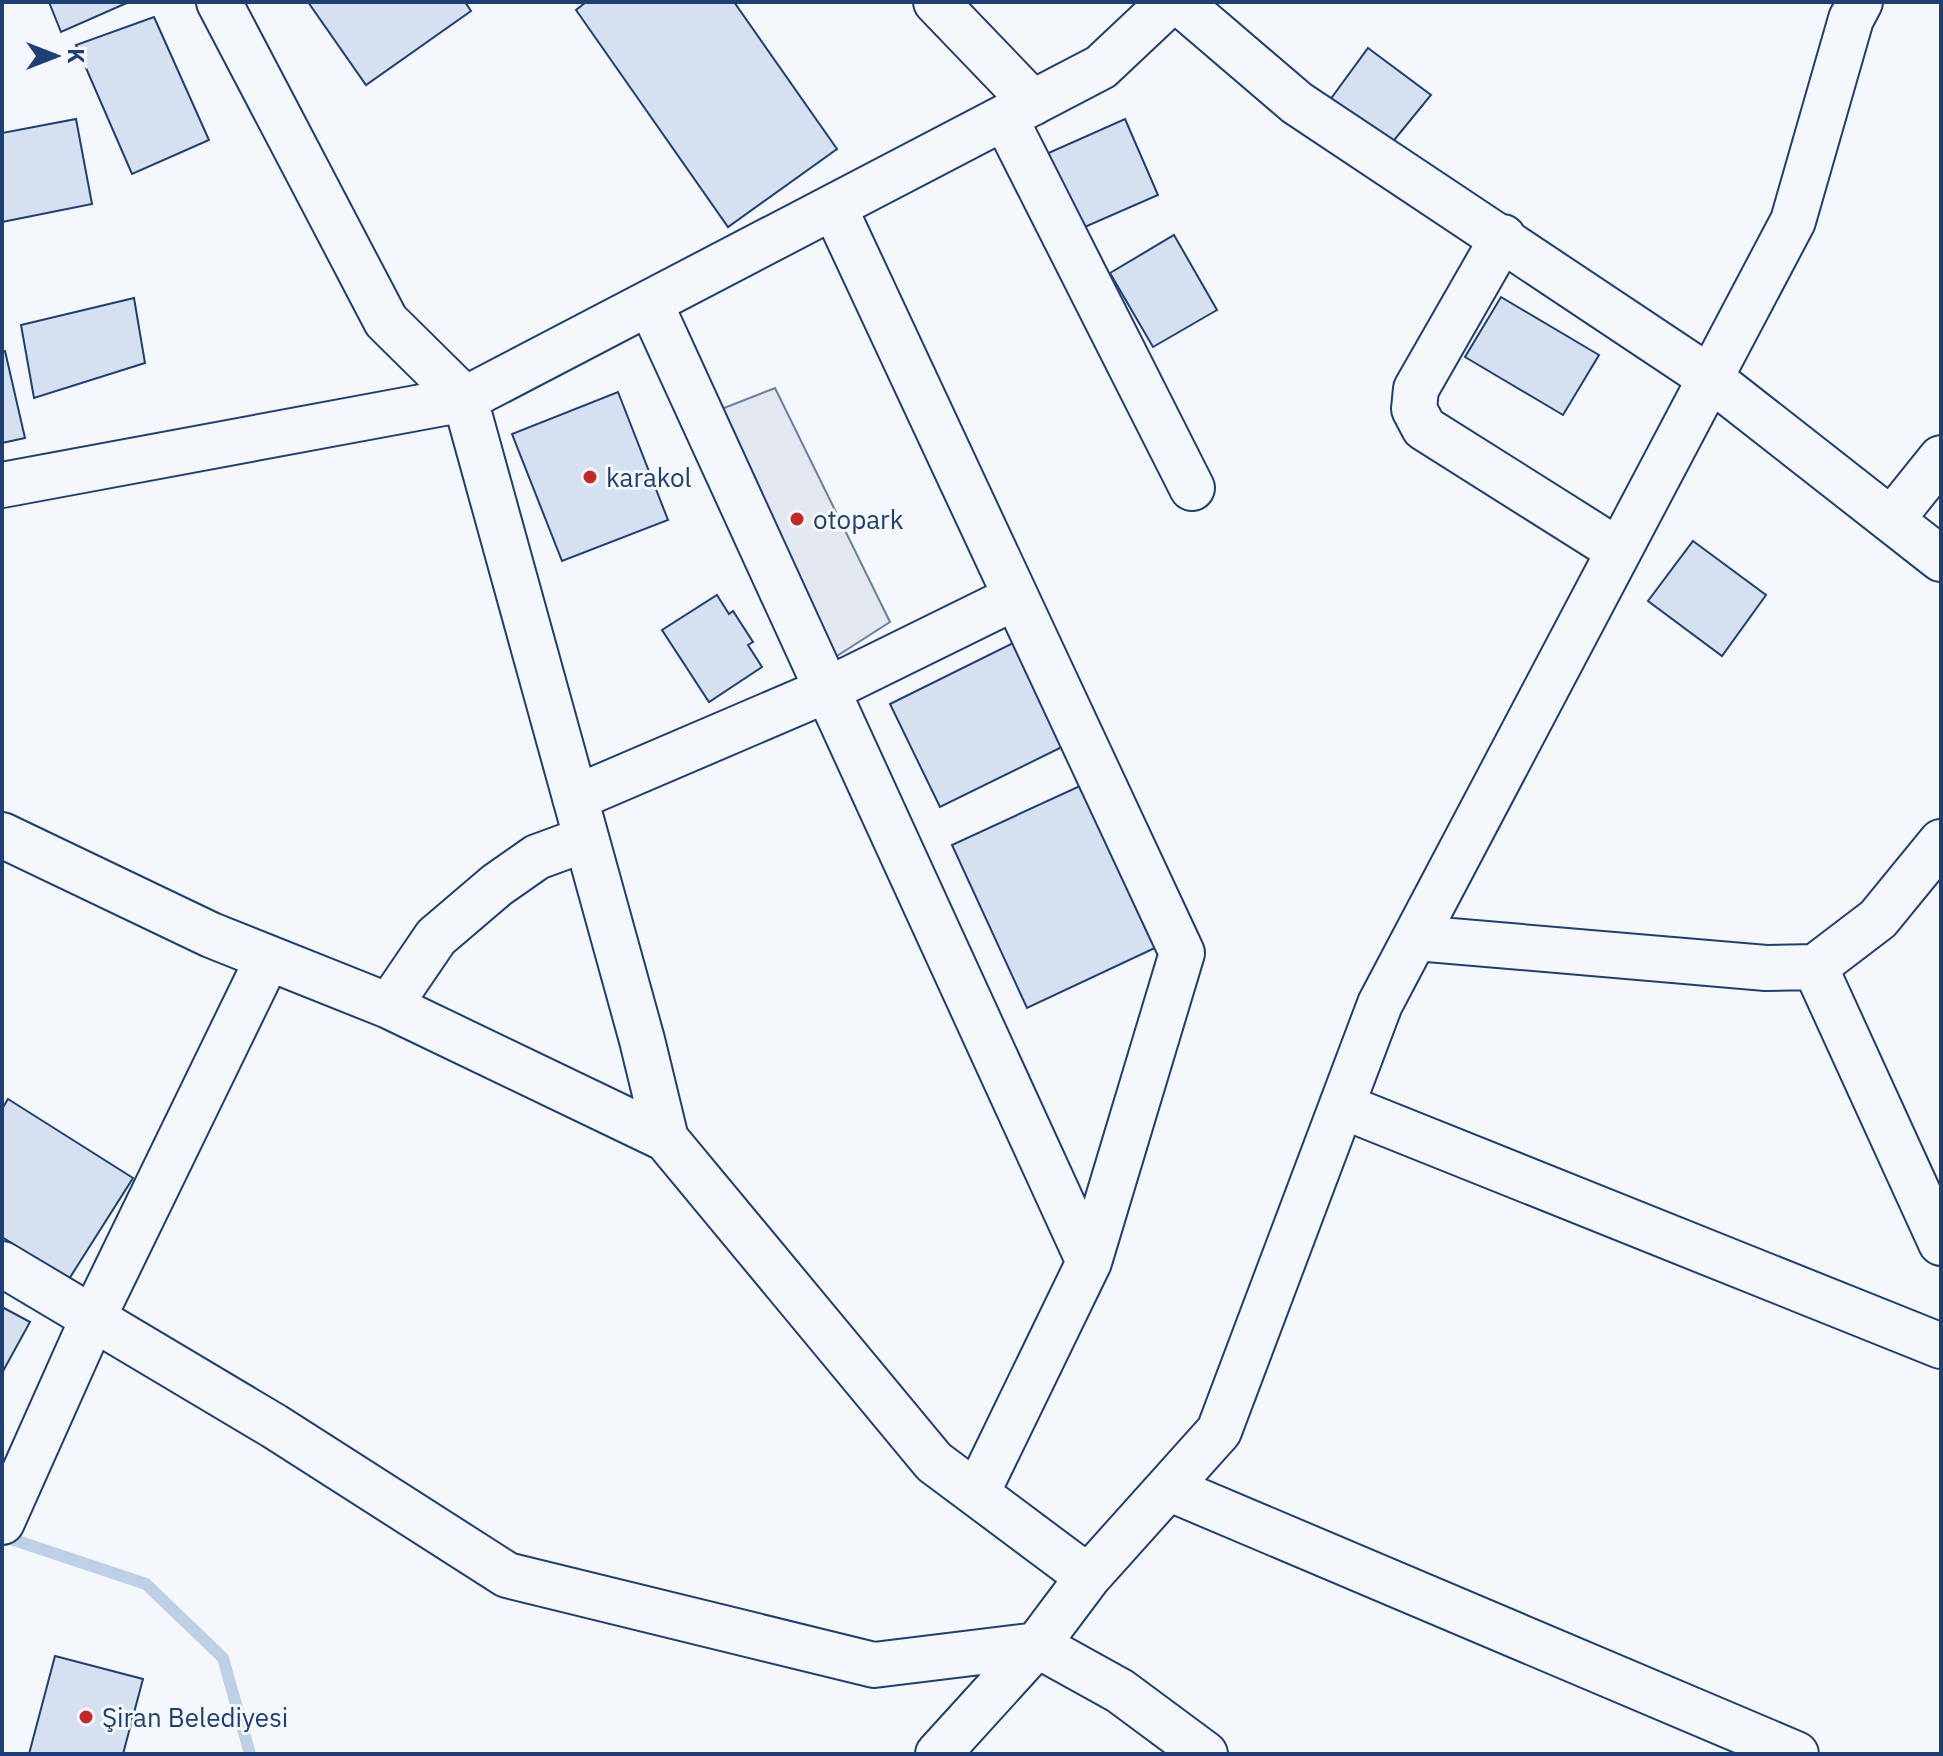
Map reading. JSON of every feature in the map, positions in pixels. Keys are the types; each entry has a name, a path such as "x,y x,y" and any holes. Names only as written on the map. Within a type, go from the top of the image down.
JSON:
{"street":[{"path":"219,2 386,321 465,399 666,1139"},
{"path":"936,2 1019,110 1192,488"},
{"path":"2,485 465,399 1101,67 1170,2"},
{"path":"1179,2 1297,103 1503,237 1710,378 1941,559"},
{"path":"938,1754 1037,1645 1088,1577 1219,1431 1380,1004 1793,221 1851,19 1860,2"},
{"path":"834,207 1182,953 1089,1262 977,1493"},
{"path":"1503,237 1416,389 1418,419 1424,428 1619,551"},
{"path":"650,303 1089,1262"},
{"path":"1892,519 1941,458"},
{"path":"389,1006 436,937 497,885 537,857 580,818 827,690 1016,597"},
{"path":"2,835 211,935 389,1006 666,1139 934,1462 1088,1577"},
{"path":"1416,938 1766,968 1815,967 1878,919 1941,842"},
{"path":"7,1511 19,1441 93,1318 268,958"},
{"path":"1815,967 1941,1243"},
{"path":"1342,1106 1941,1346"},
{"path":"2,1264 274,1426 507,1575 874,1665 1037,1645 1120,1691 1205,1754"},
{"path":"1168,1488 1796,1754"}],"shaded area":[{"name":"otopark","path":"775,388 890,622 829,661 701,417"}],"building":[{"path":"49,2 129,2 61,32"},
{"path":"308,2 465,2 471,11 366,85"},
{"path":"586,2 734,2 837,149 728,227 576,10"},
{"path":"154,17 209,140 132,174 76,45"},
{"path":"1368,48 1431,95 1386,150 1327,104"},
{"path":"76,119 92,204 2,222 2,133"},
{"path":"1125,119 1158,195 1078,230 1044,155"},
{"path":"1174,235 1217,310 1153,347 1110,273"},
{"path":"1501,297 1599,355 1563,415 1465,357"},
{"path":"134,298 145,363 34,398 21,325"},
{"path":"5,351 25,438 2,443 2,352"},
{"name":"karakol","path":"618,392 668,520 562,561 512,434"},
{"path":"1693,541 1766,595 1722,656 1648,601"},
{"path":"717,595 729,614 733,611 753,642 748,645 762,667 709,702 662,630"},
{"path":"1013,643 1064,746 940,807 890,704"},
{"path":"1082,785 1157,947 1027,1008 952,845"},
{"path":"8,1099 133,1178 69,1279 2,1237 2,1109"},
{"path":"2,1307 30,1322 2,1373"},
{"name":"Şiran Belediyesi","path":"55,1656 143,1679 123,1754 29,1754"}],"waterway":[{"path":"2,1536 146,1584 223,1658 250,1754"}],"place":[{"name":"karakol","path":"590,477"},
{"name":"otopark","path":"797,519"},
{"name":"Şiran Belediyesi","path":"86,1717"}]}
